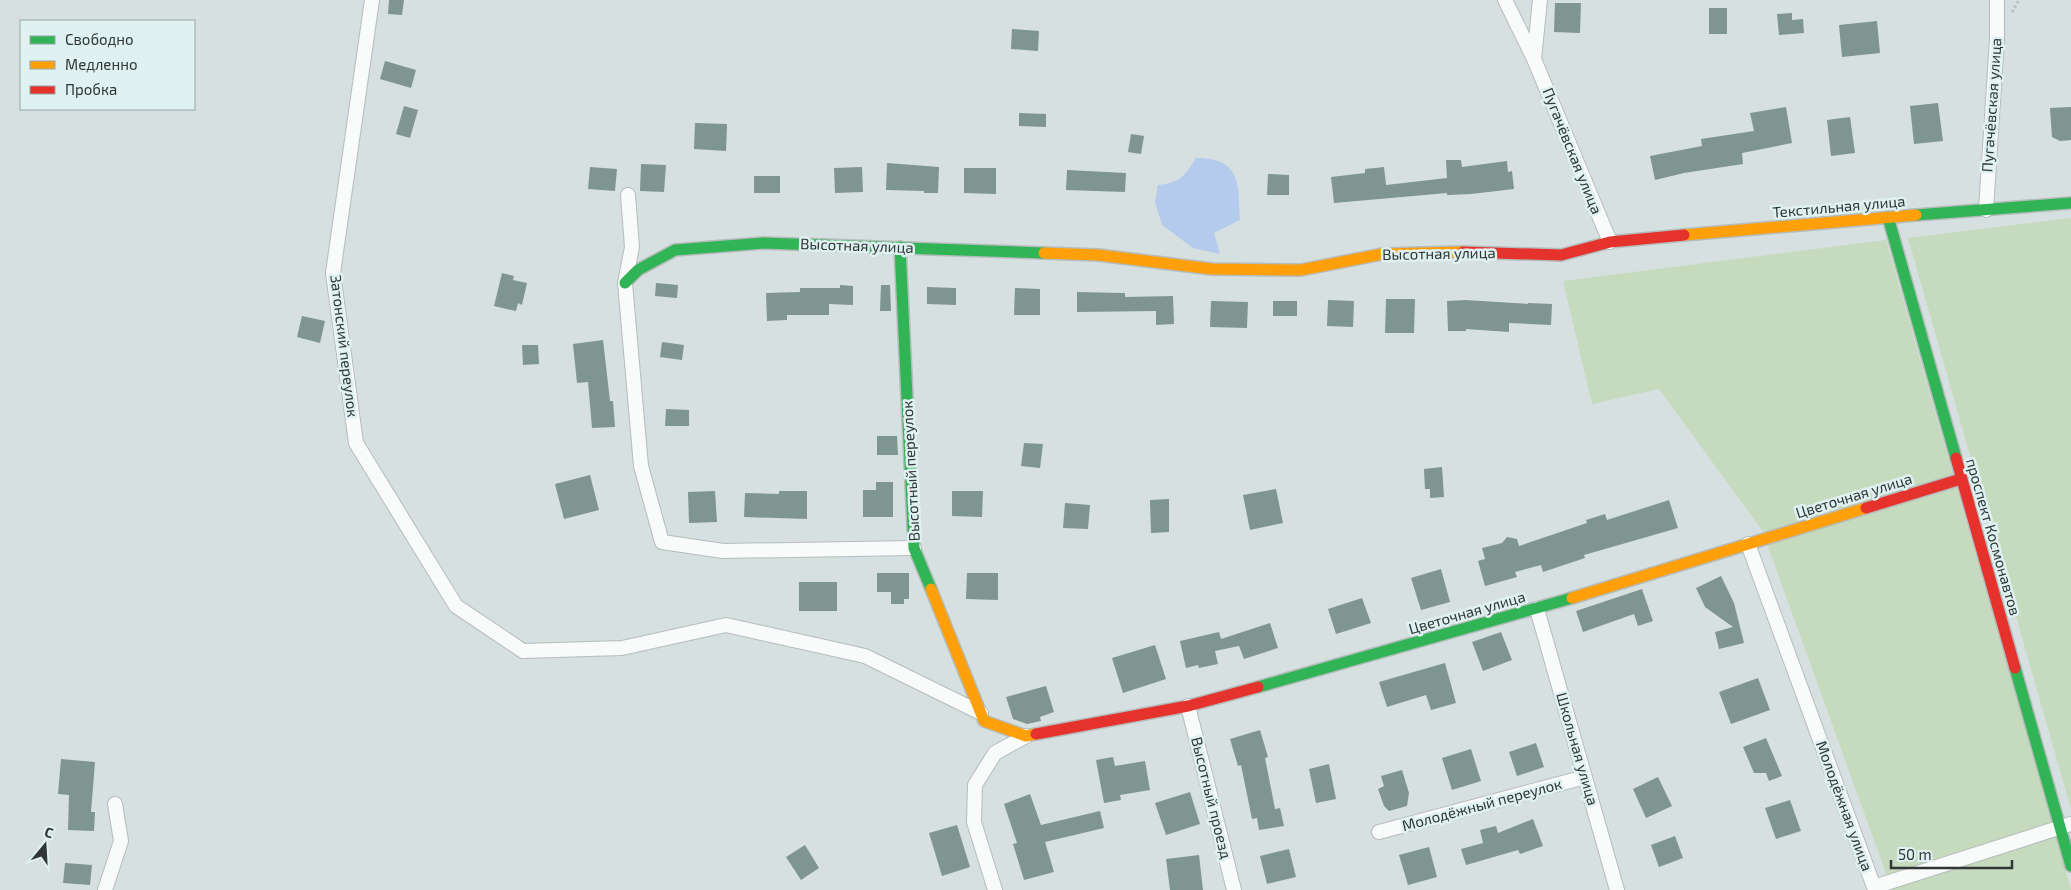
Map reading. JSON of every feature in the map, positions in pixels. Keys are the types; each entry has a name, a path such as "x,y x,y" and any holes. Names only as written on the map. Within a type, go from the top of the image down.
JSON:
{"street":[{"name":"Затонский переулок","path":"372,0 333,273 356,443 456,606 523,651 622,648 726,625 865,656 981,713"},
{"name":"Пугачёвская улица","path":"1505,0 1534,59 1610,242"},
{"name":"Пугачёвская улица","path":"1534,59 1540,0"},
{"name":"Пугачёвская улица","path":"1986,210 1997,39 1997,0"},
{"path":"628,195 632,247 625,283 641,466 662,542 723,551 914,548"},
{"name":"Текстильная улица","path":"1610,242 2071,203"},
{"name":"проспект Космонавтов","path":"1888,217 1961,479 2065,826 2071,866"},
{"name":"Высотная улица","path":"625,283 638,270 675,250 764,243 1098,255 1212,270 1301,270 1382,254 1446,252 1561,255 1610,242"},
{"name":"Высотный переулок","path":"900,247 914,548 981,713"},
{"name":"Цветочная улица","path":"1026,736 1188,706 1537,609 1961,479"},
{"name":"Молодёжная улица","path":"1748,544 1874,887 2065,826"},
{"name":"Школьная улица","path":"1537,609 1617,890"},
{"name":"Высотный проезд","path":"1188,706 1234,890"},
{"path":"981,713 984,721 1026,736"},
{"path":"995,890 974,822 975,785 995,753 1026,736"},
{"name":"Молодёжный переулок","path":"1379,832 1585,777"},
{"path":"105,890 121,842 115,804"}],"green space":[{"path":"2071,218 2071,809 1908,238"},
{"path":"1886,240 2071,890 1892,890 1762,530 1659,389 1592,404 1563,281"}],"water":[{"path":"1196,158 1211,159 1230,168 1237,185 1240,220 1214,233 1220,254 1193,248 1162,225 1155,202 1158,185 1181,178 1189,170"}],"building":[{"path":"389,0 404,0 402,15 388,14"},
{"path":"1555,3 1581,3 1580,33 1554,32"},
{"path":"1709,8 1727,8 1727,34 1709,34"},
{"path":"1792,13 1792,20 1803,19 1804,33 1779,35 1777,14"},
{"path":"1877,21 1880,53 1842,57 1839,25"},
{"path":"1012,29 1039,31 1038,51 1011,49"},
{"path":"385,61 416,70 411,88 380,79"},
{"path":"1938,103 1943,141 1914,144 1910,106"},
{"path":"404,106 418,110 410,138 396,134"},
{"path":"1786,107 1792,143 1742,153 1743,164 1684,173 1655,180 1650,156 1702,146 1701,139 1754,131 1750,113"},
{"path":"2071,107 2071,140 2060,141 2052,137 2050,108"},
{"path":"1019,113 1046,114 1046,127 1019,126"},
{"path":"1850,117 1855,153 1831,156 1827,120"},
{"path":"695,123 727,124 726,151 694,149"},
{"path":"1131,134 1144,136 1141,154 1128,152"},
{"path":"1446,160 1461,160 1462,167 1507,161 1508,172 1512,171 1514,189 1471,194 1447,195 1447,193 1334,203 1331,177 1365,173 1365,169 1384,167 1386,185 1447,178"},
{"path":"887,163 939,167 938,193 886,190"},
{"path":"641,164 666,165 664,192 640,191"},
{"path":"590,167 617,169 615,191 588,189"},
{"path":"862,167 863,192 835,193 834,168"},
{"path":"964,168 996,168 996,194 964,193"},
{"path":"1067,170 1126,173 1125,192 1066,190"},
{"path":"1268,174 1289,175 1289,195 1267,195"},
{"path":"754,176 780,176 780,193 754,193"},
{"path":"502,273 514,276 513,280 527,283 522,305 518,303 516,311 494,306"},
{"path":"656,283 678,285 677,298 655,296"},
{"path":"840,285 853,286 853,305 829,304 829,315 787,315 787,320 767,321 766,293 800,292 800,288 840,288"},
{"path":"881,285 890,285 891,311 880,311"},
{"path":"927,287 956,288 956,305 927,304"},
{"path":"1015,288 1040,289 1040,315 1014,315"},
{"path":"1077,292 1125,293 1125,297 1173,296 1174,324 1156,325 1156,311 1077,312"},
{"path":"1386,299 1415,299 1414,333 1385,333"},
{"path":"1328,300 1354,301 1353,327 1327,326"},
{"path":"1465,300 1552,304 1551,325 1509,323 1509,332 1466,329 1466,331 1448,331 1447,301"},
{"path":"1211,301 1248,302 1247,328 1210,327"},
{"path":"1273,301 1297,301 1297,316 1273,316"},
{"path":"302,316 325,321 320,343 297,337"},
{"path":"603,340 610,401 613,401 615,427 592,428 588,382 577,383 573,344"},
{"path":"662,342 684,345 682,360 660,357"},
{"path":"522,345 538,345 539,364 523,365"},
{"path":"666,409 689,410 689,426 665,426"},
{"path":"877,436 897,436 898,455 877,455"},
{"path":"1024,443 1043,444 1040,468 1021,466"},
{"path":"1442,467 1444,497 1430,498 1430,489 1425,489 1424,469"},
{"path":"590,475 599,510 564,519 555,484"},
{"path":"876,482 893,482 893,517 863,517 863,490 876,490"},
{"path":"1276,489 1283,523 1250,530 1243,495"},
{"path":"715,491 717,522 689,523 688,492"},
{"path":"779,491 807,491 807,519 744,517 745,493 779,494"},
{"path":"952,491 983,491 982,517 952,516"},
{"path":"1169,499 1169,532 1151,533 1150,500"},
{"path":"1669,500 1678,528 1584,555 1585,558 1543,572 1541,565 1515,572 1517,577 1485,586 1478,561 1485,559 1482,548 1502,543 1507,537 1517,539 1519,546 1587,523 1586,520 1605,514 1607,520"},
{"path":"1065,503 1090,505 1088,529 1063,528"},
{"path":"1441,569 1450,602 1421,610 1411,578"},
{"path":"877,573 909,573 909,599 904,599 904,604 891,604 891,592 877,592"},
{"path":"967,573 998,573 998,600 966,599"},
{"path":"1721,576 1734,603 1744,643 1719,649 1715,632 1733,627 1705,607 1696,588"},
{"path":"799,582 837,582 837,611 799,611"},
{"path":"1642,589 1653,621 1638,626 1634,614 1583,632 1576,611"},
{"path":"1362,598 1371,623 1336,634 1328,609"},
{"path":"1270,623 1278,648 1244,659 1239,646 1215,651 1218,664 1199,668 1198,665 1186,668 1180,641 1219,632 1221,639"},
{"path":"1501,632 1512,660 1483,671 1472,642"},
{"path":"1155,645 1166,679 1123,693 1112,658"},
{"path":"1445,663 1456,703 1431,710 1426,695 1387,707 1379,682"},
{"path":"1758,678 1770,710 1731,724 1719,692"},
{"path":"1046,686 1054,712 1040,717 1041,721 1027,724 1013,719 1006,697"},
{"path":"1260,730 1268,757 1265,758 1275,809 1280,808 1284,826 1259,830 1257,818 1252,819 1241,765 1238,766 1230,739"},
{"path":"1766,738 1782,776 1769,781 1766,773 1754,773 1743,747"},
{"path":"1536,743 1544,767 1517,776 1509,752"},
{"path":"1471,749 1481,781 1452,790 1442,758"},
{"path":"1113,757 1115,766 1145,761 1150,790 1120,795 1121,800 1104,803 1096,760"},
{"path":"61,759 95,762 91,812 95,812 94,831 68,830 69,795 58,794"},
{"path":"1329,764 1336,799 1316,803 1309,769"},
{"path":"1402,770 1409,793 1407,806 1389,811 1384,806 1378,789 1384,786 1381,776"},
{"path":"1658,777 1672,806 1646,818 1633,789"},
{"path":"1190,792 1200,824 1166,835 1155,803"},
{"path":"1030,794 1041,825 1100,811 1104,828 1045,842 1054,872 1024,880 1013,844 1017,843 1004,804"},
{"path":"1790,800 1801,831 1776,839 1765,808"},
{"path":"1533,819 1543,846 1520,854 1518,850 1466,865 1461,849 1483,843 1480,830 1496,826 1498,833"},
{"path":"957,825 970,867 942,876 929,833"},
{"path":"1675,836 1683,858 1659,867 1651,845"},
{"path":"805,845 819,868 801,880 786,857"},
{"path":"1429,847 1437,877 1408,885 1399,855"},
{"path":"1289,849 1296,877 1267,884 1260,856"},
{"path":"1199,855 1203,890 1170,890 1166,859"},
{"path":"65,863 92,865 90,885 63,883"}],"traffic: fast":[{"path":"1916,215 2071,203"},
{"path":"1888,217 1956,458"},
{"path":"625,283 638,270 675,250 764,243 1044,253"},
{"path":"900,247 914,548 931,589"},
{"path":"1258,687 1572,598"},
{"path":"2015,668 2071,866"}],"traffic: slow":[{"path":"1684,235 1916,215"},
{"path":"1044,253 1098,255 1212,269 1301,270 1382,254 1463,252"},
{"path":"1572,598 1866,508"},
{"path":"931,589 984,721 1026,736 1036,734"}],"traffic: jam":[{"path":"1463,252 1561,255 1610,242 1684,235"},
{"path":"1956,458 2015,668"},
{"path":"1866,508 1961,479"},
{"path":"1036,734 1188,706 1258,687"}]}
